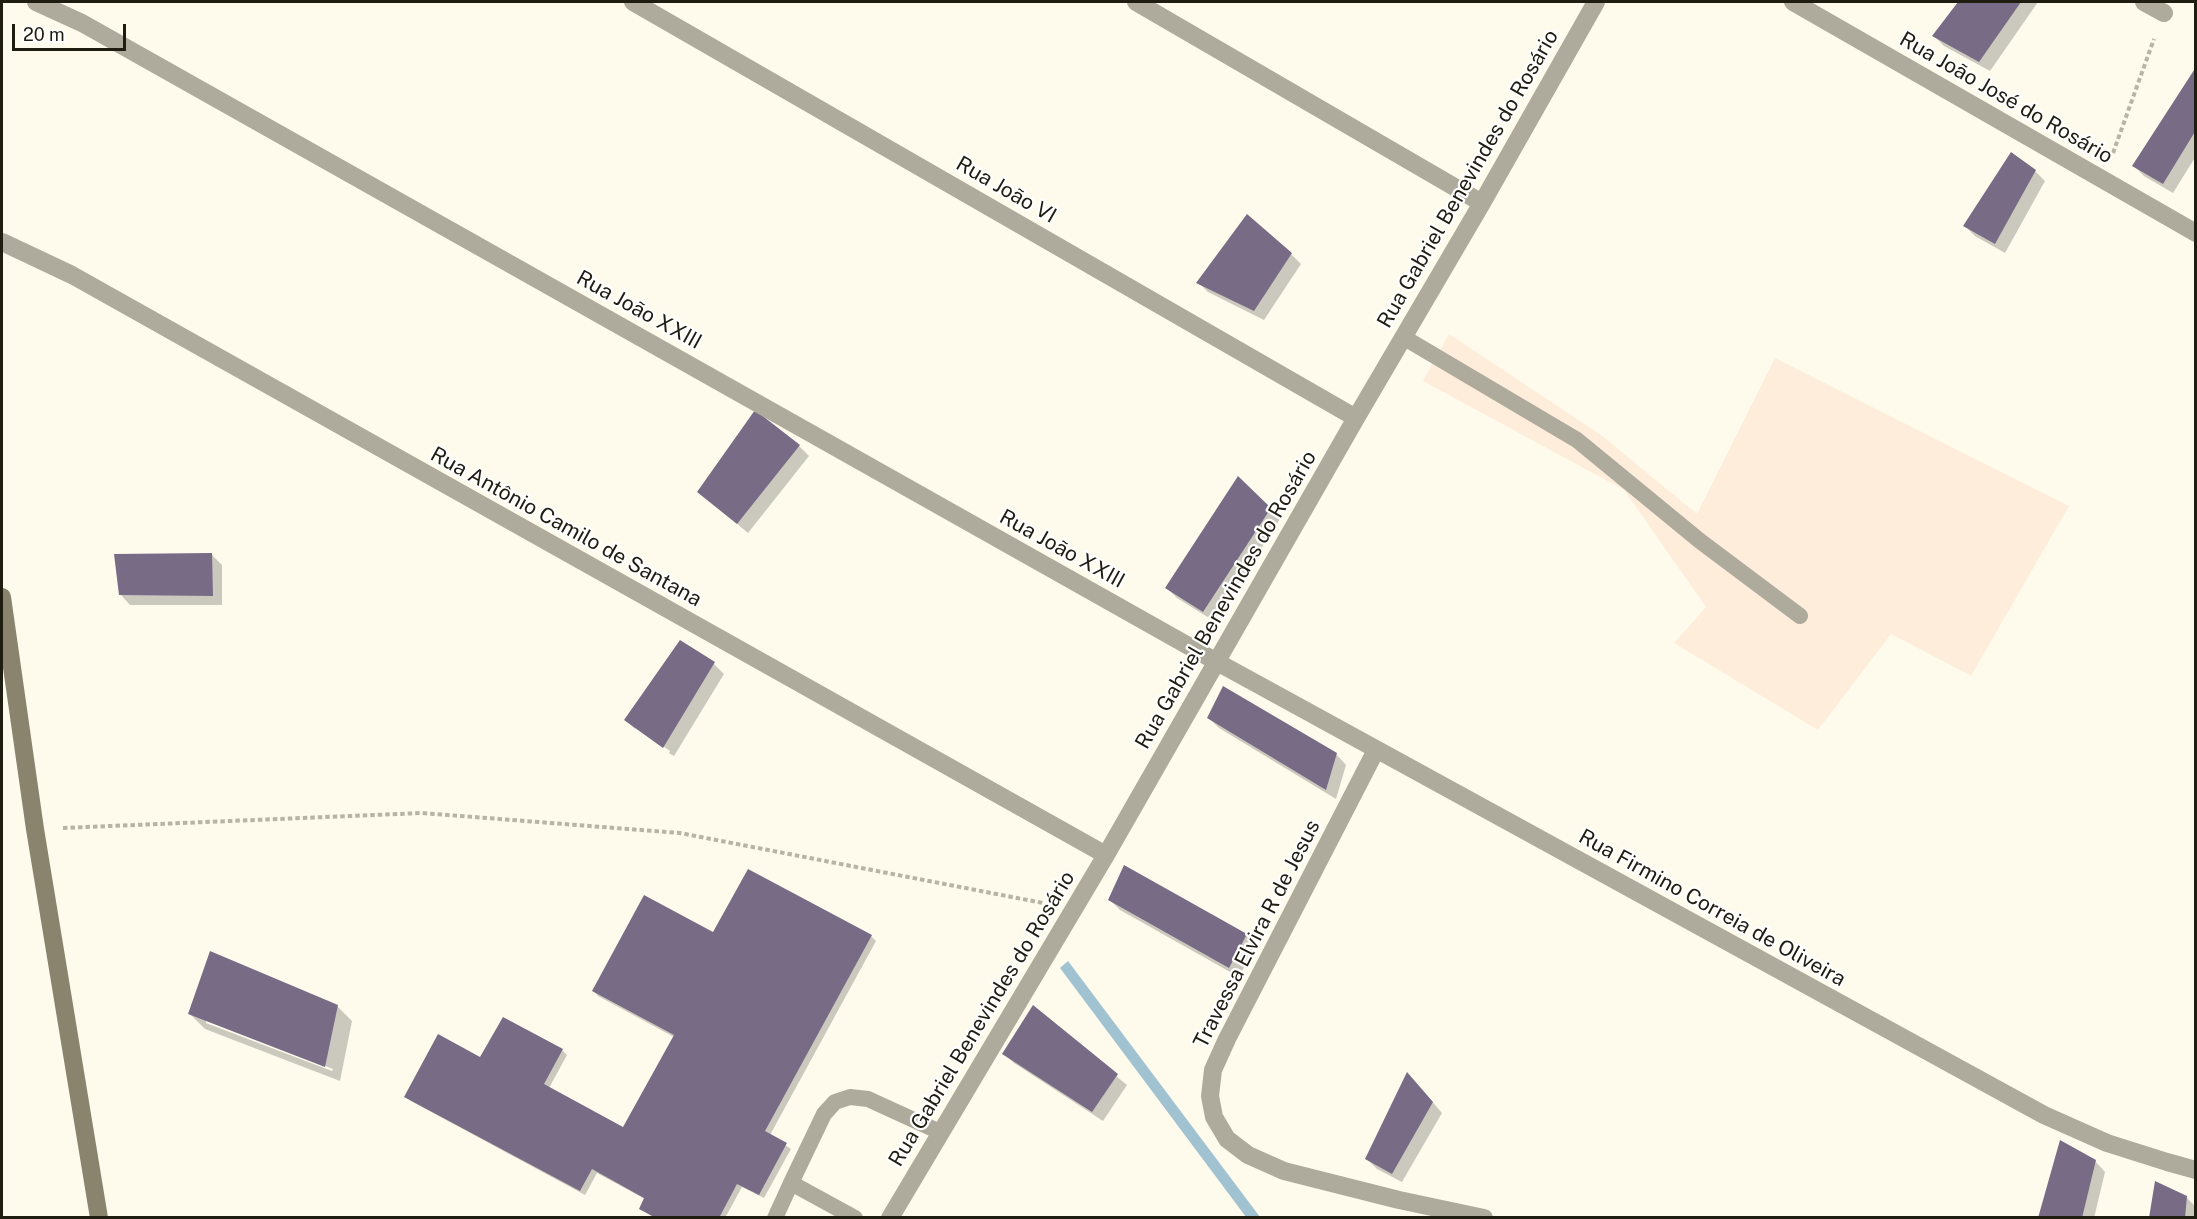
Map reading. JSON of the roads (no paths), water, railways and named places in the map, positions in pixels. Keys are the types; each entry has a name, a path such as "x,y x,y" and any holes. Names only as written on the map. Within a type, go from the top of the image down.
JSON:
{"main road":[{"path":"2,597 35,829 99,1218"}],"street":[{"name":"Rua João XXIII","path":"36,2 82,23 1217,662"},
{"name":"Rua João VI","path":"633,2 1356,418"},
{"path":"1136,2 1482,203"},
{"name":"Rua Gabriel Benevindes do Rosário","path":"890,1218 1106,855 1596,2"},
{"name":"Rua João José do Rosário","path":"1793,2 2196,233"},
{"path":"2144,2 2164,13"},
{"name":"Rua Antônio Camilo de Santana","path":"2,242 72,275 1106,855"},
{"name":"Rua Firmino Correia de Oliveira","path":"1217,662 2044,1115 2107,1143 2196,1170"},
{"name":"Travessa Elvira R de Jesus","path":"1376,750 1213,1070 1210,1096 1214,1117 1227,1139 1248,1155 1284,1170 1399,1200 1484,1218"}],"lane":[{"path":"1403,337 1576,440 1700,541 1800,616"},
{"path":"775,1218 824,1114 835,1102 850,1097 868,1099 940,1132"},
{"path":"791,1183 855,1218"}],"water":[{"path":"1068,961 1260,1217 1246,1217 1060,968"}]}
